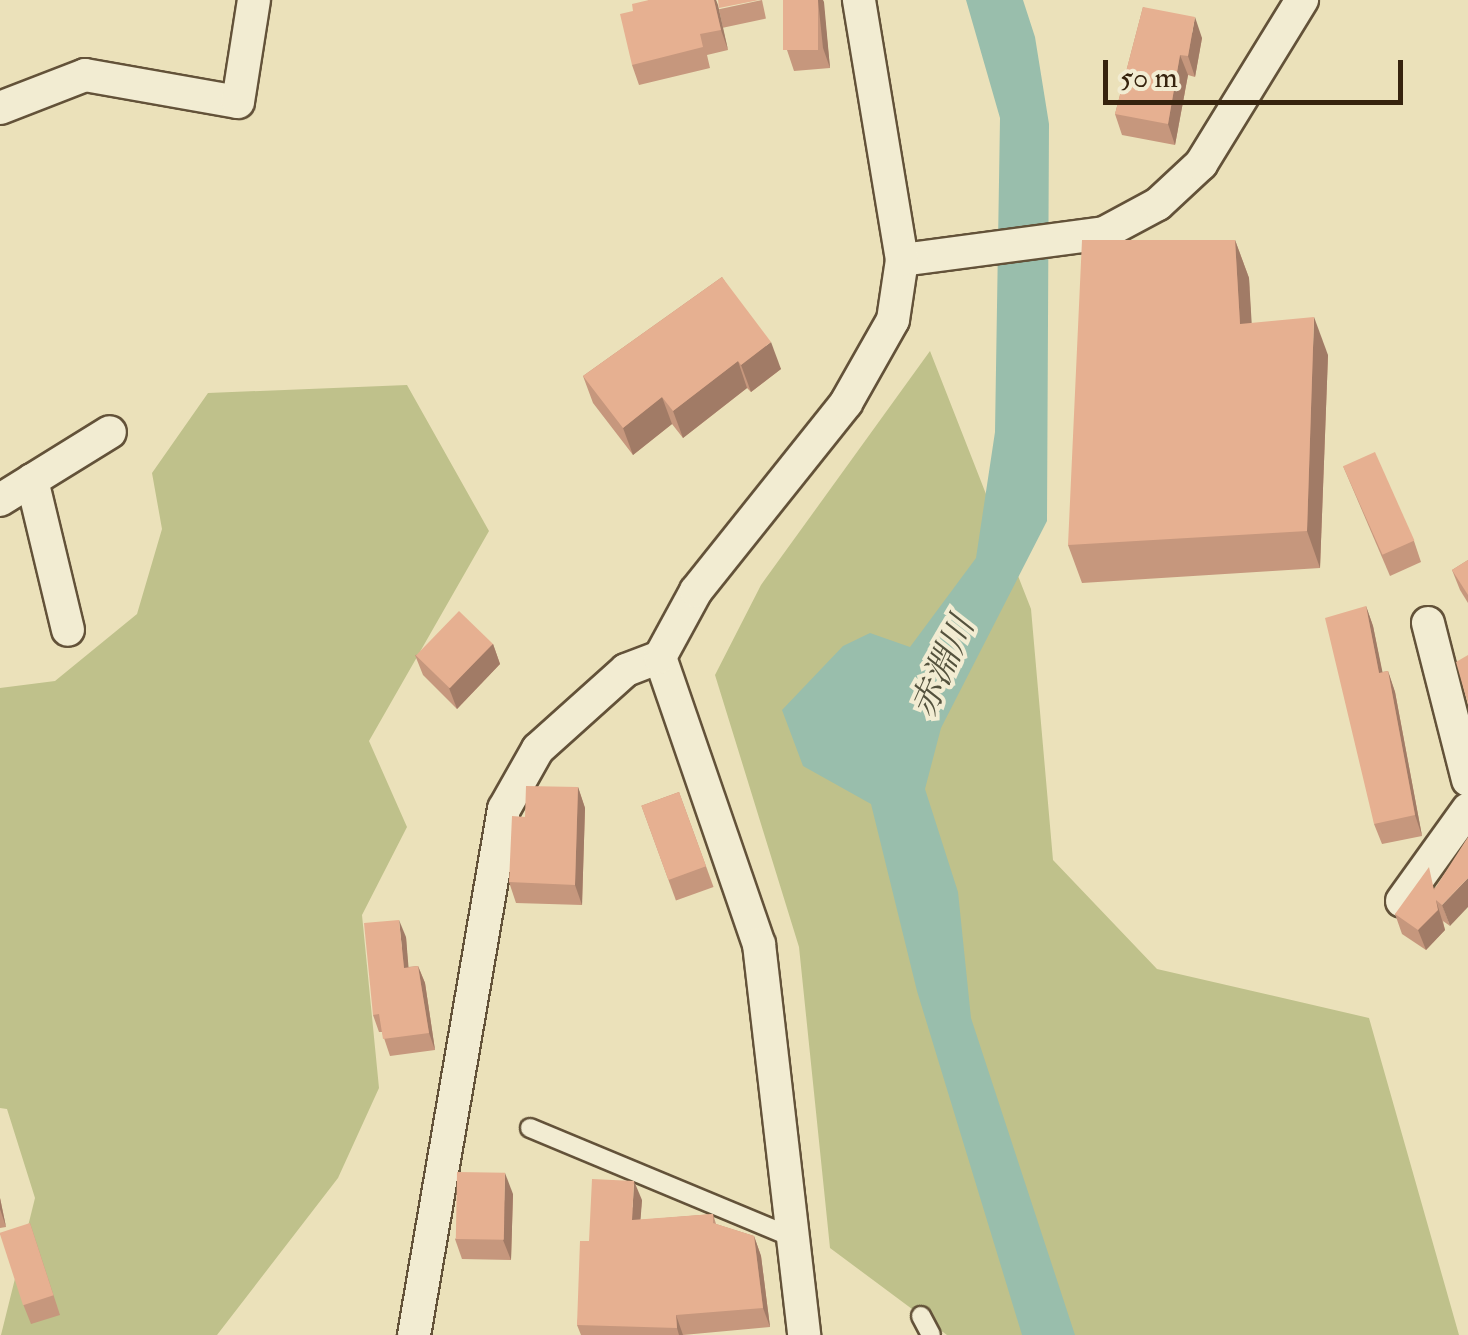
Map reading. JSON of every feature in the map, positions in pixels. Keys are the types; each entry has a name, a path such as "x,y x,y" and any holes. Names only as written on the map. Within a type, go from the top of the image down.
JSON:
{"street":[{"path":"0,108 85,75 238,102 254,0"},
{"path":"414,1335 504,809 538,749 626,670 660,657 696,591 846,403 893,320 902,260 859,0"},
{"path":"902,260 1104,233 1158,204 1201,164 1292,6"},
{"path":"0,500 110,432"},
{"path":"32,480 68,630"},
{"path":"1428,623 1468,780"},
{"path":"660,657 760,944 804,1335"},
{"path":"1402,902 1468,809"}],"lane":[{"path":"530,1128 792,1237"},
{"path":"921,1316 932,1335"}],"green space":[{"path":"930,351 1031,609 1053,860 1157,969 1369,1018 1459,1335 947,1335 830,1248 799,947 715,675 761,585"},
{"path":"407,385 489,531 369,741 407,827 362,915 379,1088 338,1178 217,1335 1,1335 35,1198 7,1109 0,1108 0,688 55,681 137,614 162,529 152,473 208,393"}],"water":[{"name":"赤淵川","path":"966,0 1023,0 1035,37 1049,124 1047,521 941,728 925,789 958,892 971,1018 1075,1335 1022,1335 917,991 871,804 803,766 782,710 843,646 870,633 910,647 976,558 995,432 1000,118"}],"building":[{"path":"649,0 714,0 721,30 700,34 703,47 632,65 620,14 633,11 632,4"},
{"path":"718,0 759,0 719,8"},
{"path":"783,0 818,0 818,50 783,50"},
{"path":"1143,7 1195,17 1188,56 1180,55 1168,124 1115,114"},
{"path":"1082,240 1235,240 1240,324 1314,317 1307,531 1068,545"},
{"path":"722,277 771,342 741,365 738,361 673,411 662,397 623,428 583,376"},
{"path":"1375,452 1414,541 1382,555 1343,466"},
{"path":"1468,560 1468,595 1452,570"},
{"path":"1366,606 1379,673 1388,671 1415,815 1374,824 1325,618"},
{"path":"459,611 493,644 450,688 416,656"},
{"path":"1468,655 1468,704 1456,662"},
{"path":"526,786 578,787 575,885 509,882 512,816 525,817"},
{"path":"679,792 706,866 668,880 641,806"},
{"path":"1468,837 1468,878 1442,905 1436,900 1438,910 1418,930 1395,914 1429,867 1434,890"},
{"path":"399,920 404,968 418,966 429,1033 383,1039 379,1014 373,1015 364,923"},
{"path":"457,1172 505,1173 504,1240 456,1239"},
{"path":"592,1179 634,1181 632,1220 713,1214 713,1223 754,1236 763,1308 676,1315 677,1328 577,1325 580,1241 589,1241"},
{"path":"30,1223 53,1295 23,1305 0,1233"}]}
